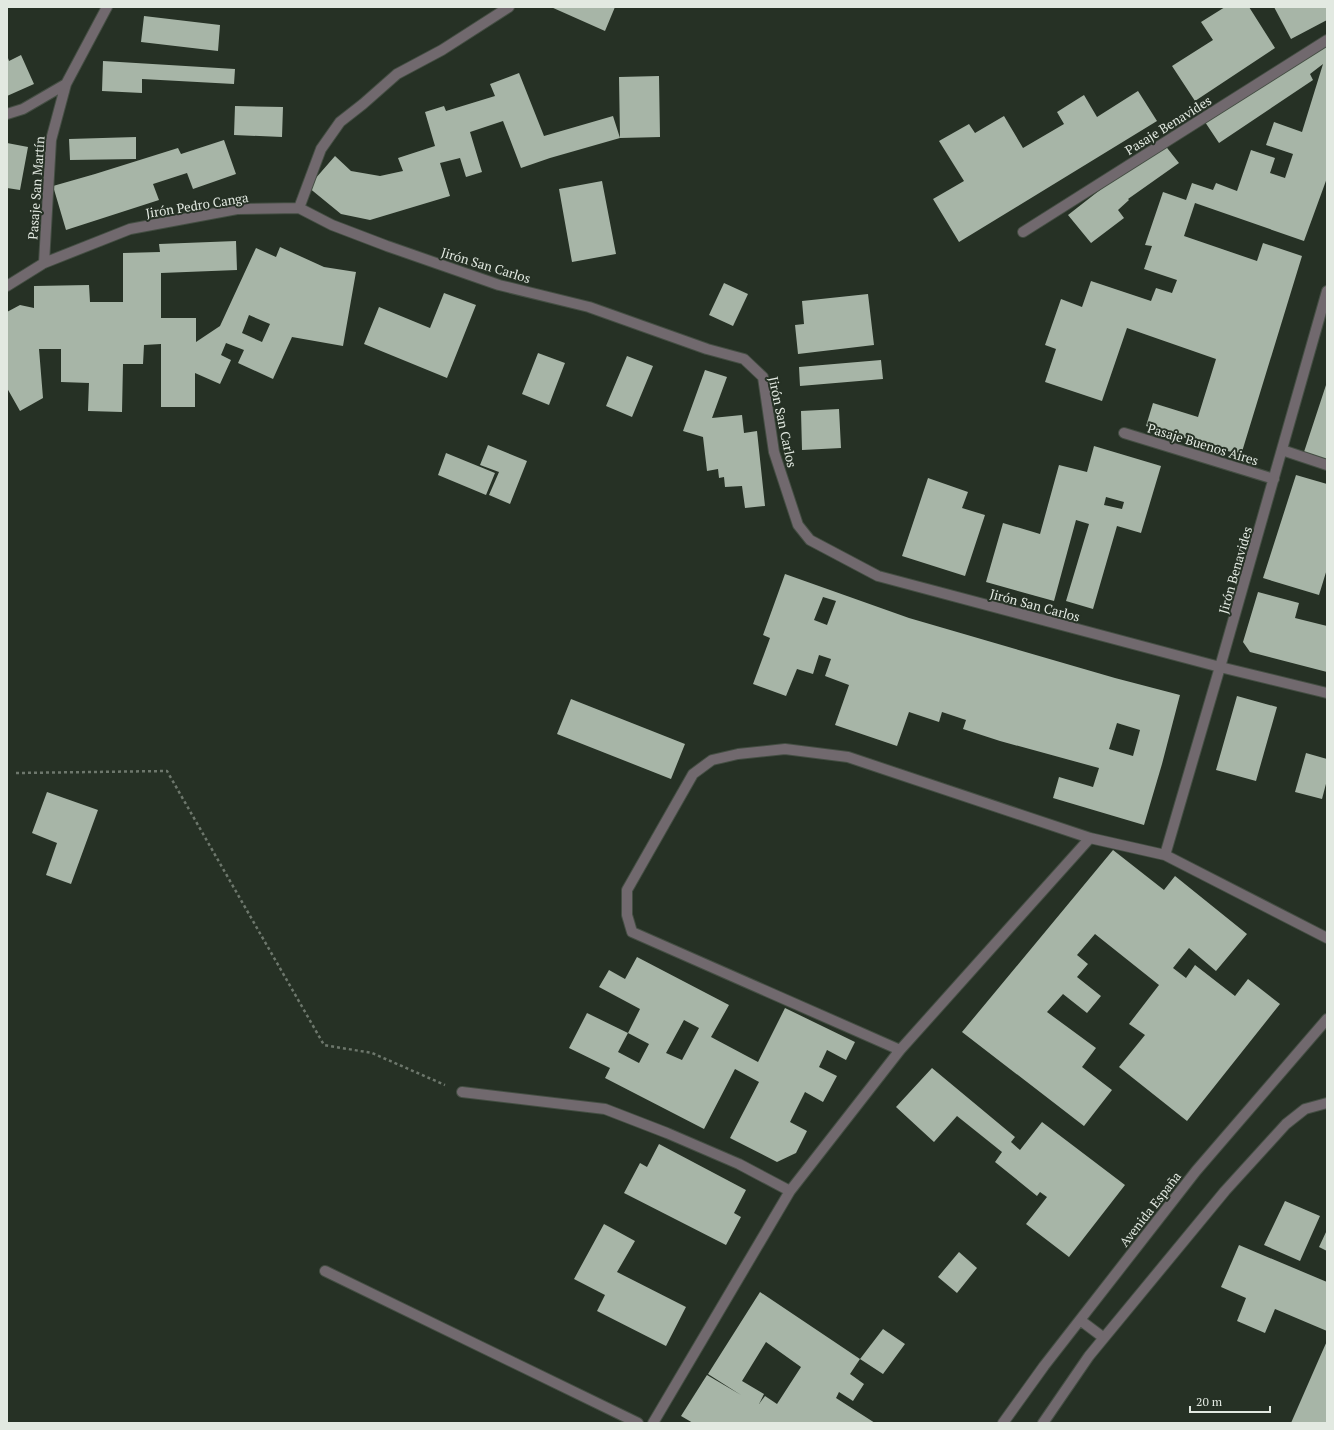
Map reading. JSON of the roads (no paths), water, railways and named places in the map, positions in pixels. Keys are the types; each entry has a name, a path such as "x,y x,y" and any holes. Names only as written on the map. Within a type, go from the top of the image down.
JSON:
{"street":[{"name":"Pasaje San Martín","path":"44,263 50,140 66,84 107,7"},
{"path":"299,208 321,149 340,122 397,74 442,50 509,7"},
{"name":"Pasaje Benavides","path":"1023,232 1327,40"},
{"path":"7,114 23,109 66,84"},
{"name":"Jirón Pedro Canga","path":"44,263 130,229 236,209 299,208"},
{"name":"Jirón San Carlos","path":"299,208 332,225 387,246 491,282 589,307 707,349 744,359 763,377 774,452 798,525 810,540 878,576 1220,667 1327,693"},
{"path":"7,286 44,263"},
{"name":"Jirón Benavides","path":"1165,855 1327,291"},
{"name":"Pasaje Buenos Aires","path":"1124,434 1274,479"},
{"path":"1282,450 1327,465"},
{"path":"900,1050 632,932 627,915 627,890 693,774 712,760 738,754 785,749 848,757 1090,838 1165,855 1327,938"},
{"path":"653,1423 790,1191 900,1050 1090,838"},
{"name":"Avenida España","path":"1003,1423 1044,1366 1196,1170 1327,1019"},
{"path":"462,1092 605,1109 667,1133 739,1164 790,1191"},
{"path":"1043,1423 1089,1356 1225,1191 1286,1124 1305,1109 1327,1103"},
{"path":"325,1271 638,1423"},
{"path":"1080,1320 1104,1338"}]}
